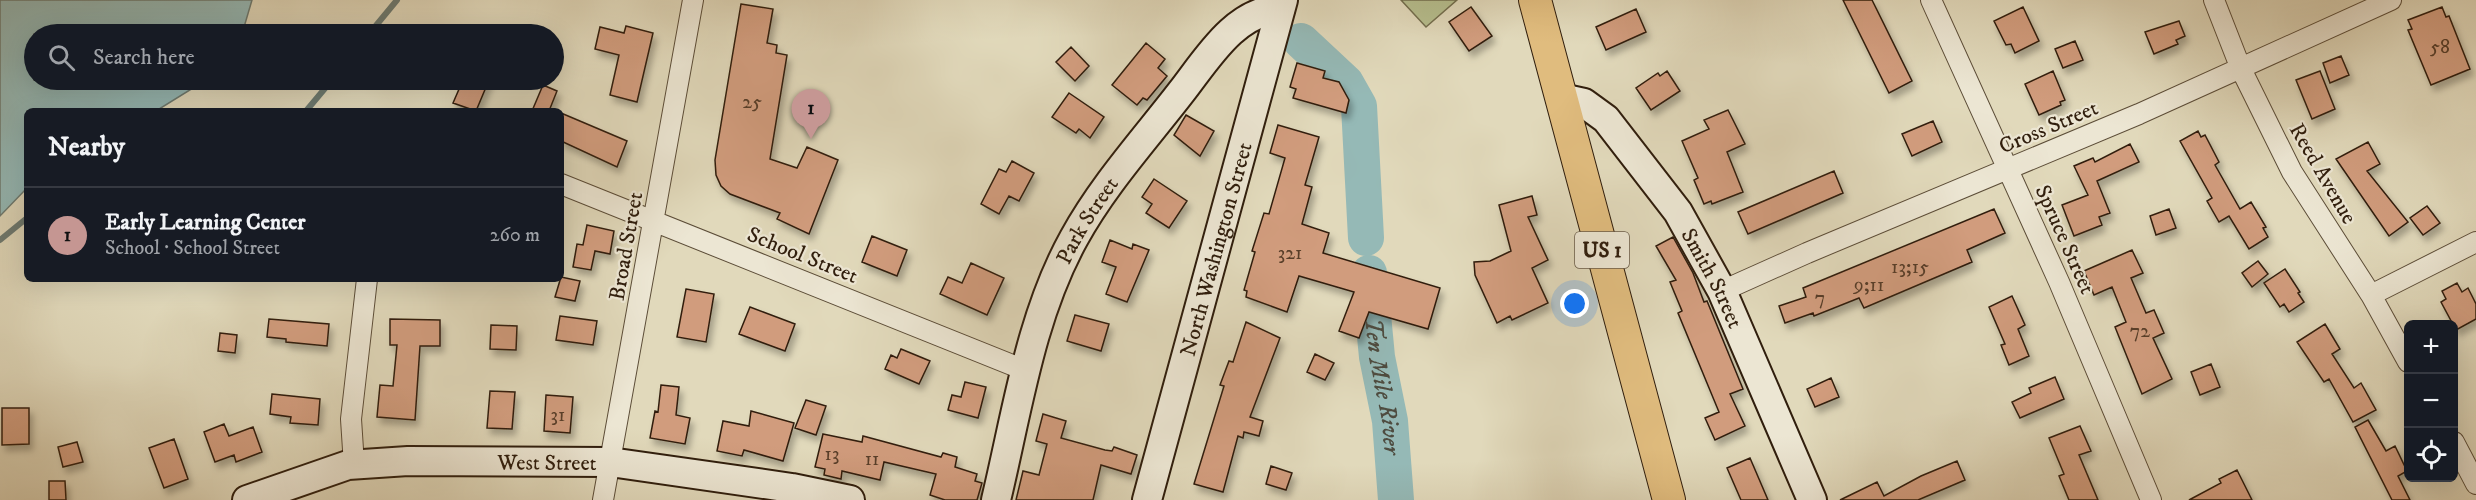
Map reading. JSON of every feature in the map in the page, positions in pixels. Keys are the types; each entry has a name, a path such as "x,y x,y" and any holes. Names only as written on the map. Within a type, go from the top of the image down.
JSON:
{"main road":[{"name":"US 1","path":"1536,0 1669,500"}],"street":[{"name":"Broad Street","path":"603,500 693,0"},
{"name":"Spruce Street","path":"1931,0 2009,169 2151,500"},
{"name":"Reed Avenue","path":"2214,0 2241,69 2292,172 2371,295 2404,353"},
{"name":"Cross Street","path":"1722,291 2241,69 2391,0"},
{"name":"Park Street","path":"996,500 1042,315 1059,268 1074,237 1097,201 1218,45 1257,14 1282,4"},
{"name":"North Washington Street","path":"1147,500 1282,4"},
{"name":"Smith Street","path":"1561,98 1584,103 1606,119 1678,212 1722,291 1812,500"},
{"name":"School Street","path":"564,185 655,219 1027,371"},
{"path":"2371,295 2476,242"},
{"path":"354,465 351,418 367,282"},
{"path":"2458,450 2476,484"},
{"name":"West Street","path":"247,500 302,479 354,465 408,461 610,462 850,500"}],"green space":[{"path":"1401,0 1457,0 1426,27"}],"water":[{"path":"0,0 252,0 245,24 24,24 24,90 190,90 161,108 24,108 24,191 0,216"}],"building":[{"path":"1843,0 1872,0 1912,81 1889,93"},
{"path":"741,4 773,9 767,43 777,45 776,53 787,55 770,159 797,168 807,147 838,160 809,234 777,219 780,213 730,194 721,186 716,175 715,160"},
{"path":"1471,7 1492,36 1469,51 1449,22"},
{"path":"2023,7 2039,41 2015,53 2011,44 2006,45 1994,21"},
{"path":"2442,7 2446,17 2449,16 2470,69 2431,85 2408,30 2412,29 2408,20"},
{"path":"1636,9 1646,32 1606,50 1596,27"},
{"path":"2179,21 2185,36 2176,40 2178,44 2154,54 2145,32"},
{"path":"626,26 653,33 637,102 610,95 619,55 595,49 600,27 624,33"},
{"path":"2075,41 2083,60 2063,68 2055,49"},
{"path":"1146,43 1165,59 1158,68 1167,76 1147,100 1143,98 1137,105 1112,85"},
{"path":"1071,47 1089,66 1075,81 1056,62"},
{"path":"2341,56 2349,75 2330,83 2323,63"},
{"path":"1297,63 1325,71 1323,78 1339,82 1349,100 1346,113 1293,98 1296,89 1290,87"},
{"path":"1667,71 1680,91 1651,110 1636,88 1658,73 1660,76"},
{"path":"2053,71 2065,100 2060,102 2061,105 2039,115 2025,84"},
{"path":"2320,71 2335,109 2312,119 2296,80"},
{"path":"459,90 485,90 477,108 467,108 453,103"},
{"path":"541,90 557,91 550,108 533,108"},
{"path":"1069,93 1104,117 1090,138 1079,129 1076,133 1052,117"},
{"path":"1728,110 1745,144 1727,152 1743,192 1712,204 1711,201 1704,204 1694,180 1698,178 1682,141 1709,129 1704,120"},
{"path":"564,114 627,141 617,167 564,142"},
{"path":"1186,115 1214,131 1200,156 1174,135"},
{"path":"1933,121 1942,142 1912,156 1902,134"},
{"path":"1278,125 1319,137 1305,185 1312,187 1302,224 1329,233 1323,253 1440,288 1428,329 1369,312 1359,338 1339,331 1354,292 1299,276 1287,312 1246,297 1247,291 1244,290 1255,252 1252,251 1264,213 1269,214 1285,158 1270,153"},
{"path":"2198,131 2201,137 2205,135 2219,162 2215,165 2240,209 2251,202 2266,227 2263,228 2268,237 2249,249 2229,216 2219,222 2207,201 2212,198 2180,141"},
{"path":"2368,142 2380,164 2367,171 2408,222 2389,236 2336,159"},
{"path":"2130,144 2139,162 2097,181 2110,213 2099,217 2102,225 2074,236 2062,205 2088,195 2074,166 2093,158 2095,162"},
{"path":"1012,161 1034,173 1019,201 1009,196 999,214 981,204 999,169 1006,172"},
{"path":"1834,171 1843,193 1748,234 1738,212"},
{"path":"1154,179 1187,201 1169,228 1146,213 1152,204 1142,197"},
{"path":"1532,196 1537,215 1528,217 1548,260 1532,268 1548,303 1512,320 1510,316 1497,323 1475,275 1474,262 1490,261 1511,251 1499,205"},
{"path":"2427,206 2440,223 2423,235 2410,218"},
{"path":"1994,209 2005,233 1967,250 1972,262 1864,308 1859,298 1814,316 1813,313 1785,323 1779,306 1806,297 1803,288"},
{"path":"2169,209 2176,228 2156,235 2150,216"},
{"path":"587,225 614,231 610,254 595,251 591,270 573,267 577,244 583,245"},
{"path":"872,236 907,250 897,276 862,262"},
{"path":"1673,237 1693,273 1704,302 1707,301 1743,389 1730,394 1745,426 1715,440 1705,418 1719,412 1678,313 1682,311 1670,282 1676,280 1656,246"},
{"path":"1110,240 1132,249 1133,244 1149,250 1127,302 1106,294 1116,267 1102,262"},
{"path":"2132,250 2143,273 2131,278 2146,313 2154,310 2164,333 2153,338 2172,379 2142,394 2115,327 2126,322 2112,287 2094,295 2084,271"},
{"path":"2258,261 2268,274 2252,287 2242,273"},
{"path":"971,263 1004,278 987,315 940,294 948,277 962,283"},
{"path":"2285,269 2304,302 2289,312 2284,304 2280,307 2264,283"},
{"path":"564,278 580,281 575,301 555,297 560,282 564,282"},
{"path":"2457,283 2462,292 2468,288 2476,304 2476,319 2458,329 2458,320 2451,320 2441,302 2446,299 2442,291"},
{"path":"686,289 714,294 706,342 677,337"},
{"path":"2012,296 2025,325 2018,329 2029,356 2009,365 2001,345 2005,344 1989,307"},
{"path":"750,307 795,324 785,351 739,334"},
{"path":"1075,315 1109,324 1101,351 1067,341"},
{"path":"560,316 597,321 593,345 556,340"},
{"path":"269,319 329,324 327,346 286,342 286,339 267,337"},
{"path":"390,319 440,320 440,346 420,346 415,420 377,417 380,385 393,386 397,345 390,345"},
{"path":"1246,322 1280,338 1250,417 1263,421 1259,436 1244,432 1243,438 1238,436 1223,492 1194,484 1224,386 1220,385 1229,361 1233,362"},
{"path":"2325,324 2340,349 2332,354 2354,388 2361,383 2376,410 2353,422 2329,379 2324,382 2297,342"},
{"path":"491,325 517,326 516,350 490,349"},
{"path":"220,333 237,335 235,353 218,351"},
{"path":"901,349 930,361 919,384 885,369 891,355 897,358"},
{"path":"1315,354 1334,363 1325,380 1307,372"},
{"path":"2211,364 2220,387 2200,395 2191,372"},
{"path":"2055,377 2064,399 2020,418 2012,402 2031,393 2029,388"},
{"path":"1831,378 1839,397 1815,407 1807,389"},
{"path":"965,382 986,387 978,418 948,410 952,395 961,397"},
{"path":"661,385 679,387 676,415 690,418 685,444 650,438 655,411 658,412"},
{"path":"490,391 515,392 512,429 487,428"},
{"path":"272,394 320,399 318,425 290,423 291,417 270,414"},
{"path":"546,395 573,397 570,433 544,431"},
{"path":"806,400 826,406 816,435 795,428"},
{"path":"2,408 29,408 29,444 2,445"},
{"path":"751,411 794,423 783,461 744,450 742,456 717,451 723,421 749,426"},
{"path":"1043,414 1066,421 1061,438 1105,450 1112,451 1114,447 1137,455 1131,474 1101,465 1093,500 1016,500 1023,471 1039,475 1047,444 1036,441"},
{"path":"2368,420 2386,451 2395,446 2404,465 2404,473 2398,476 2410,500 2392,500 2355,427"},
{"path":"224,424 229,436 253,427 262,452 236,462 234,455 215,462 204,432"},
{"path":"2080,426 2091,451 2079,455 2098,500 2069,500 2059,476 2064,474 2049,438"},
{"path":"823,434 862,442 863,436 941,457 943,453 957,457 955,467 977,474 975,481 982,483 977,500 945,500 930,495 936,474 884,462 880,480 842,471 841,479 824,475 825,469 815,467"},
{"path":"174,439 188,479 164,488 149,448"},
{"path":"77,442 83,462 63,467 58,447"},
{"path":"1750,458 1768,500 1741,500 1727,468"},
{"path":"1957,461 1965,480 1918,500 1840,500 1877,482 1884,496 1921,476"},
{"path":"1271,466 1292,473 1286,490 1266,484"},
{"path":"2237,470 2252,500 2189,500 2221,483 2219,479"},
{"path":"49,481 65,481 66,500 49,500"}],"waterway":[{"path":"377,24 397,0"},
{"name":"Ten Mile River","path":"1301,41 1346,83 1359,106 1366,238"},
{"path":"309,108 324,90"},
{"path":"0,240 24,220"},
{"name":"Ten Mile River","path":"1369,273 1377,357 1390,421 1396,500"}],"place":[{"name":"Early Learning Center","path":"811,139"}]}
